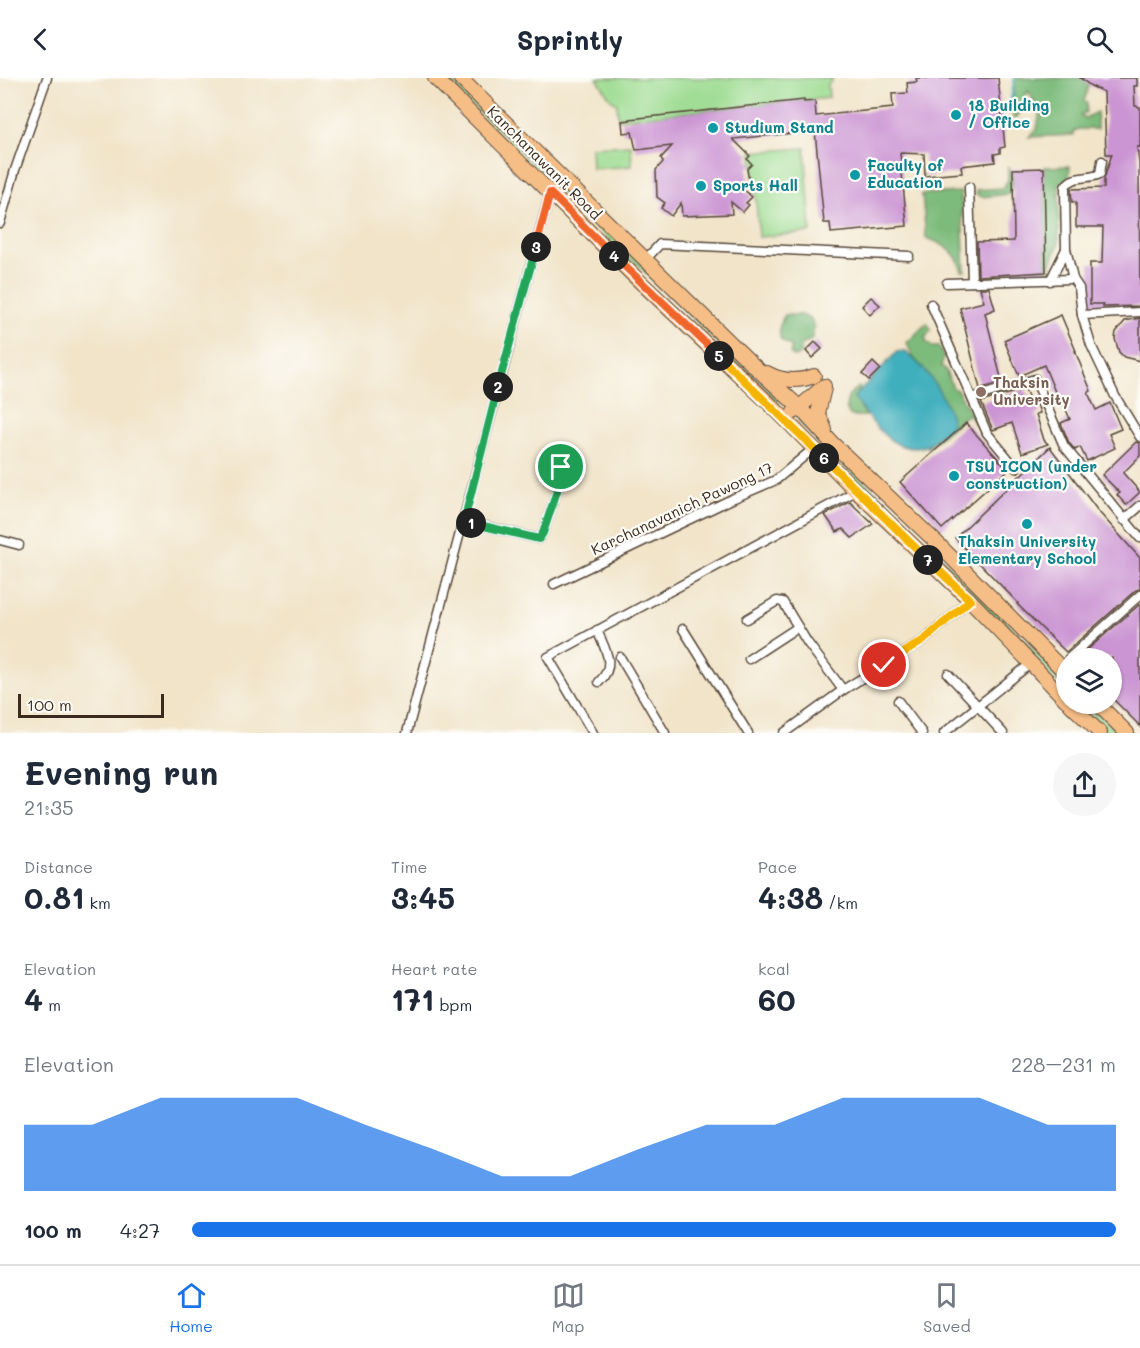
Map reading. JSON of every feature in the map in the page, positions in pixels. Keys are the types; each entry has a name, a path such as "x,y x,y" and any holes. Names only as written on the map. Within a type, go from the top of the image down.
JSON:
{"main road":[{"name":"Kanchanawanit Road","path":"435,78 632,274 970,600 1056,690"},
{"name":"Kanchanawanit Road","path":"460,78 646,259 793,407 1056,656"},
{"path":"753,365 780,379 819,381"},
{"path":"794,429 789,420 793,407 819,381"},
{"path":"819,381 819,419 832,443"},
{"path":"772,407 793,407"},
{"path":"1080,714 1100,733"},
{"path":"1108,714 1127,733"}],"street":[{"path":"0,223 15,170 47,78"},
{"path":"1102,161 1100,174 1092,178 1074,178 1065,187 1066,249 1073,279 1079,288 1082,315 1091,345 1115,396 1140,437"},
{"path":"969,187 972,282"},
{"path":"407,733 550,193"},
{"path":"646,259 660,244 909,256"},
{"path":"1050,281 1066,249"},
{"path":"947,283 1073,279"},
{"path":"932,304 987,433 1016,468"},
{"path":"1082,315 1140,312"},
{"path":"972,398 1035,379 1064,446 1140,538"},
{"name":"Karchanavanich Pawong 17","path":"554,584 776,480 814,448"},
{"path":"464,521 539,539 557,491 561,467"},
{"path":"593,733 548,657 856,491"},
{"path":"1124,520 1140,506"},
{"path":"0,540 19,545"},
{"path":"1084,648 1140,594"},
{"path":"784,733 843,690 924,640 970,600"},
{"path":"747,619 779,601 783,602 843,690"},
{"path":"750,659 798,627"},
{"path":"597,630 608,657 609,667 608,674 599,682"},
{"path":"683,630 748,733"},
{"path":"620,657 665,733"},
{"path":"944,733 1030,664"},
{"path":"948,674 1003,733"},
{"path":"898,701 922,733"}],"green space":[{"path":"443,78 449,78 715,335 733,356 778,399 778,403 651,277"},
{"path":"597,78 833,78 828,85 829,98 618,119 617,104 609,97"},
{"path":"1014,78 1091,78 1084,101 1087,103 1086,112 1080,115 1085,118 1097,112 1097,129 1079,129 1074,131 1074,135 1029,137 1037,129 1040,111 1028,91 1020,113 1015,119 1012,111"},
{"path":"631,145 632,166 592,169 591,147"},
{"path":"805,148 811,232 759,237 752,152"},
{"path":"1070,166 1069,177 1059,184 1059,243 1046,276 1044,167"},
{"path":"1008,167 1012,180 1009,194 981,197 976,194 976,190 1003,188 1008,180"},
{"path":"961,192 965,271 962,271 957,259 949,250 926,238 922,194"},
{"path":"785,315 801,315 811,319 814,328 812,339 800,346 801,353 795,357 790,353 792,347 781,340 780,336 781,321"},
{"path":"927,323 931,330 925,338 927,343 932,347 939,347 944,358 941,366 945,369 953,388 958,391 983,435 968,414 928,448 928,445 952,425 927,374 913,357 907,343"},
{"path":"859,387 860,390 854,397 867,416 851,416 847,409 847,400 851,393"},
{"path":"801,419 1056,671 1056,680 869,495 848,470 798,421"},
{"path":"1090,714 1099,714 1118,733 1108,733"}],"water":[{"path":"904,351 920,365 935,384 946,405 952,425 926,446 914,448 903,446 884,434 875,426 854,397 897,352"}],"building":[{"path":"916,78 998,78 1005,147 1000,148 1000,153 994,154 995,162 961,166 962,173 925,176 924,154 900,153 907,226 831,233 830,223 824,223 815,131 733,139 750,156 747,159 752,164 747,169 749,181 738,184 752,197 746,203 749,205 743,212 731,202 732,214 682,216 681,203 671,216 661,208 665,203 657,197 656,170 663,162 661,158 672,146 636,150 632,132 623,133 622,121 630,119 804,100 804,102 815,101 816,116 893,108 892,94 908,93 907,83 917,82"},
{"path":"1080,78 1137,78 1137,86 1134,86 1135,106 1140,107 1140,147 1137,147 1140,306 1103,307 1103,304 1090,304 1090,263 1102,263 1103,227 1076,227 1076,202 1072,202 1071,189 1104,188 1104,179 1112,154 1106,154 1104,92"},
{"path":"1044,168 1046,272 978,276 977,242 1014,241 1013,169"},
{"path":"980,288 989,288 995,309 985,313 1002,382 980,389 960,308 984,302"},
{"path":"871,297 880,305 870,315 862,306"},
{"path":"1061,315 1091,391 1088,393 1096,410 1110,403 1121,429 1109,434 1115,448 1087,461 1080,447 1075,450 1069,443 1061,423 1070,419 1063,403 1060,404 1044,365 1019,376 1004,340"},
{"path":"1140,318 1140,361 1124,357 1119,352 1115,339 1116,332 1125,321"},
{"path":"815,342 822,349 812,358 806,351"},
{"path":"873,362 880,369 869,380 862,374"},
{"path":"1025,389 1032,406 1037,404 1040,413 1036,414 1044,440 1048,444 1022,453 1012,423 993,430 981,402"},
{"name":"TSU ICON (under construction)","path":"966,423 1008,470 942,529 900,482"},
{"path":"1136,442 1140,443 1140,456 1123,473 1140,492 1126,505 1117,495 1120,493 1102,475"},
{"path":"1050,447 1098,511 1140,558 1140,589 1136,590 1071,648 1062,648 955,538"},
{"path":"850,502 873,524 852,538 843,529 837,532 825,515"},
{"path":"1140,604 1140,726 1122,708 1122,648 1089,648"}],"waterway":[{"path":"1009,111 1015,78"}],"place":[{"name":"18 Building / Office","path":"956,115"},
{"name":"Studium Stand","path":"713,128"},
{"name":"Faculty of Education","path":"855,175"},
{"name":"Sports Hall","path":"701,186"},
{"name":"Thaksin University","path":"981,392"},
{"name":"TSU ICON (under construction)","path":"954,476"},
{"name":"Thaksin University Elementary School","path":"1027,524"}],"route":[{"path":"561,467 557,491 539,539 464,521 550,193 970,600 924,640 884,665"}]}
